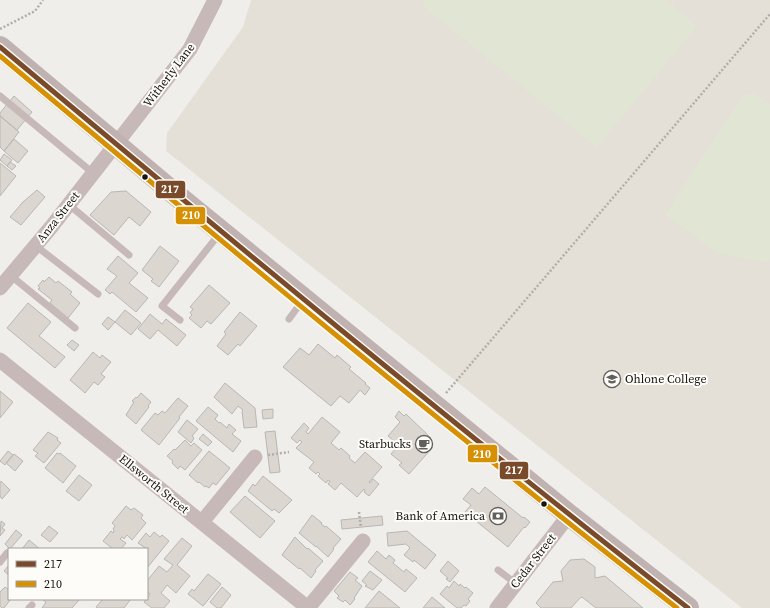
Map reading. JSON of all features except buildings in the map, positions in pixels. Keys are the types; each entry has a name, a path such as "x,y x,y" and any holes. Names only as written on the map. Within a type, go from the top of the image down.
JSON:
{"main road":[{"path":"0,47 115,145 569,515 688,608"}],"street":[{"name":"Witherly Lane","path":"115,145 190,49 215,0"},
{"name":"Anza Street","path":"0,288 36,246 115,145"},
{"name":"Ellsworth Street","path":"0,360 308,608"},
{"path":"202,522 255,457"},
{"name":"Cedar Street","path":"497,608 569,515"},
{"path":"308,608 363,541"}],"lane":[{"path":"0,96 93,173"},
{"path":"68,204 129,255"},
{"path":"180,320 162,306 221,231"},
{"path":"36,246 98,294"},
{"path":"10,276 75,328"},
{"path":"289,319 304,299"},
{"path":"0,562 7,553"},
{"path":"498,570 515,583"}],"path":[{"path":"0,29 35,11 43,0"},
{"path":"435,405 770,14"},
{"path":"255,457 289,452"}],"shaded area":[{"name":"Ohlone College","path":"251,0 770,0 770,608 742,608 166,151 167,133 243,27"}],"green space":[{"path":"424,0 666,0 697,26 597,147 425,8"},
{"path":"754,93 770,105 770,260 765,262 719,254 665,215 742,96"}],"transit line":[{"name":"217","path":"0,47 342,330 514,470 688,608"},
{"name":"210","path":"0,56 336,335 506,473 677,608"}],"place":[{"name":"Ohlone College","path":"612,379"},
{"name":"Starbucks","path":"424,444"},
{"name":"Bank of America","path":"498,516"}]}
